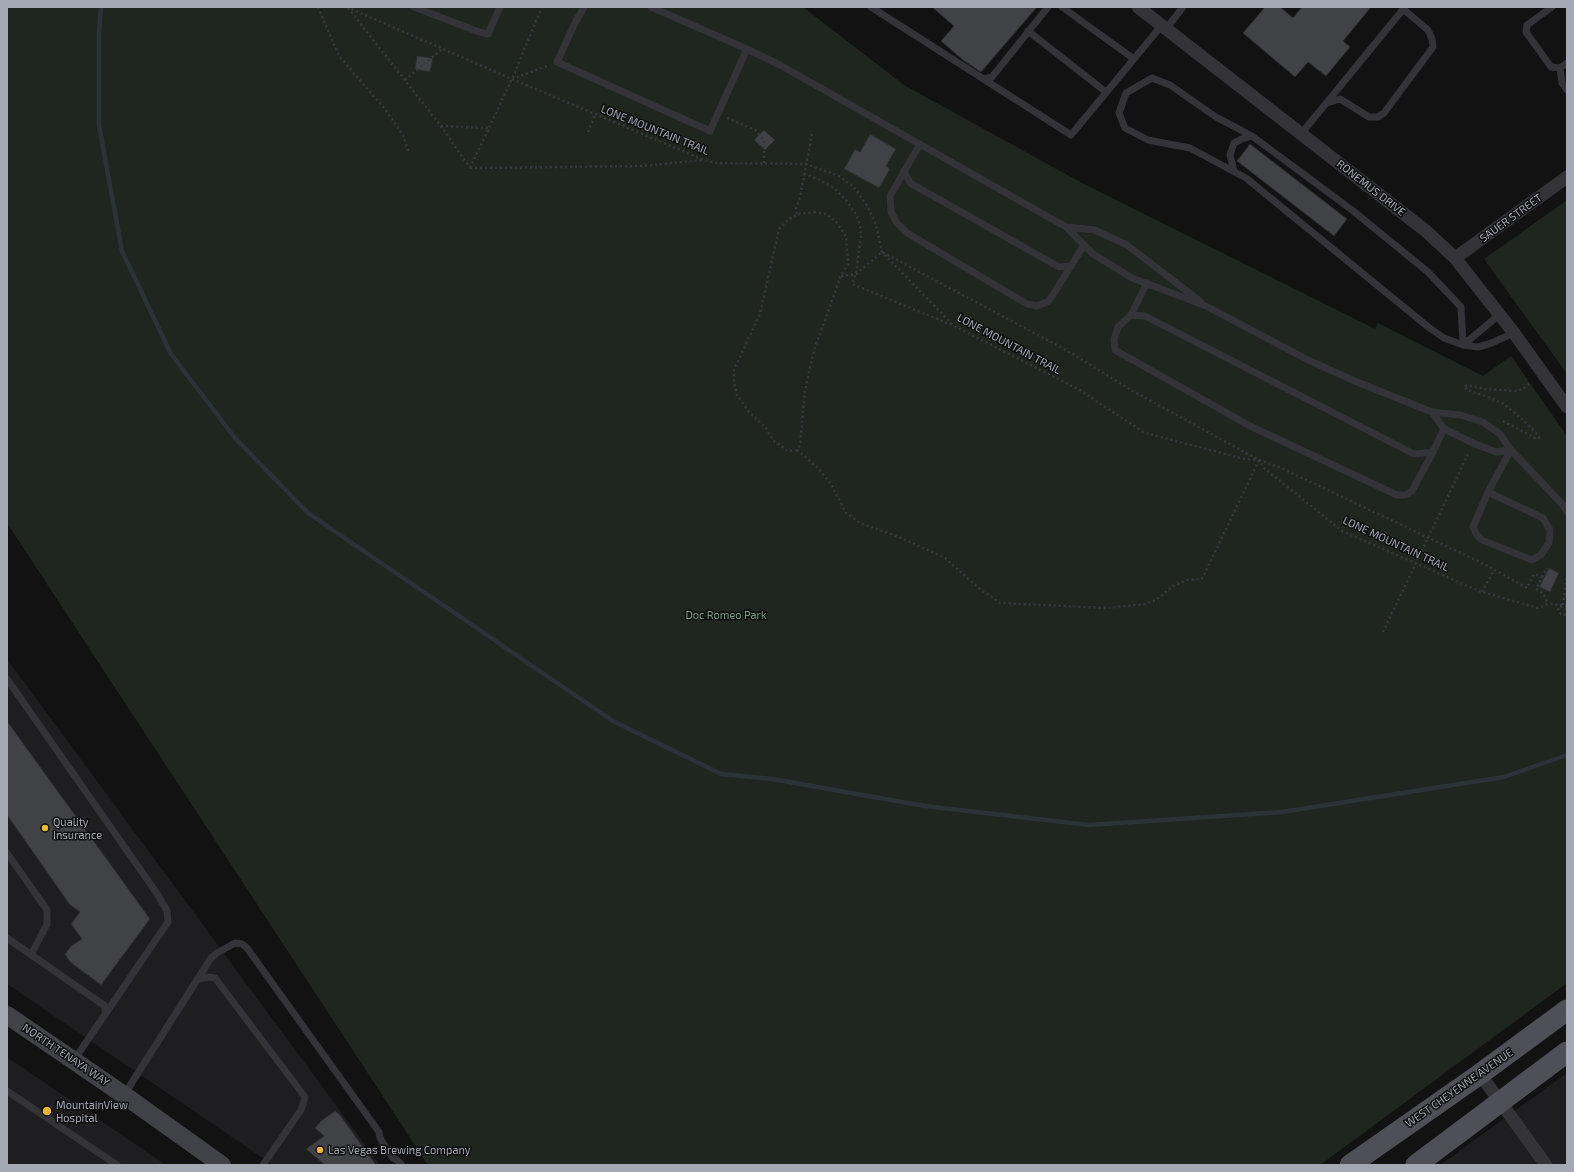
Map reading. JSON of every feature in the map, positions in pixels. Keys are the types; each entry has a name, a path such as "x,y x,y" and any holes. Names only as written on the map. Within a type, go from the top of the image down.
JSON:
{"main road":[{"name":"WEST CHEYENNE AVENUE","path":"1350,1165 1480,1074 1567,1010"},
{"name":"NORTH TENAYA WAY","path":"7,1015 74,1060 222,1165"},
{"path":"1416,1165 1566,1054"}],"street":[{"name":"RONEMUS DRIVE","path":"1138,7 1426,231 1455,258 1514,333 1567,407"},
{"name":"SAUER STREET","path":"1455,258 1567,177"},
{"path":"1480,1074 1546,1165"}],"lane":[{"path":"414,7 479,32 488,34 500,7"},
{"path":"584,7 557,62 710,131 747,49"},
{"path":"651,7 780,65 1066,227 1093,254 1132,278 1206,306 1331,371 1432,412 1460,415 1483,422 1500,434 1511,450 1563,505 1567,512"},
{"path":"872,7 1071,135 1134,59 1183,7"},
{"path":"984,79 992,77 1048,7"},
{"path":"1062,7 1134,59"},
{"path":"1552,7 1527,25 1526,32 1551,67 1560,68 1567,63"},
{"path":"1301,134 1404,8 1428,30 1432,39 1433,47 1384,112 1378,117 1369,117 1340,99 1327,103"},
{"path":"1028,31 1106,92"},
{"path":"1560,68 1562,83 1567,90"},
{"path":"1463,345 1461,307 1428,272 1352,210 1252,136 1216,117 1170,85 1152,78 1126,93 1119,113 1125,128 1148,140 1190,148 1246,178 1427,326 1444,338 1463,345 1478,347 1514,333"},
{"path":"1234,171 1230,155 1234,144 1242,139 1252,136"},
{"path":"920,144 890,196 891,212 897,223 907,233 1027,304 1037,306 1049,301 1084,245"},
{"path":"904,171 910,183 1059,267 1071,266"},
{"path":"1066,227 1095,230 1127,244 1206,306"},
{"path":"1147,283 1131,315 1118,328 1114,339 1115,350 1250,426 1397,495 1405,495 1412,491 1444,429"},
{"path":"1131,315 1145,316 1414,454 1433,452"},
{"path":"1463,345 1500,315"},
{"path":"1432,412 1444,429 1473,443 1496,452 1511,450"},
{"path":"1489,490 1492,494 1543,518 1550,530 1549,543 1541,555 1532,560 1482,540 1472,527 1489,490 1511,450"},
{"path":"7,679 158,895 167,911 168,922 74,1060"},
{"path":"7,853 46,910 47,924 31,954"},
{"path":"7,938 104,1006 104,1015"},
{"path":"124,1095 211,958 235,943 242,944 247,948 379,1132 380,1138 392,1157 398,1160 402,1165"},
{"path":"197,980 207,977 215,978 305,1097 301,1110 263,1165"},
{"path":"7,1091 117,1165"}],"path":[{"path":"318,7 339,56 385,109 403,135 408,151"},
{"path":"347,7 441,126 470,168"},
{"name":"LONE MOUNTAIN TRAIL","path":"347,7 704,160 717,163 806,164 839,176 854,187 868,207 876,225 882,252 954,326 1078,389 1145,433 1245,459 1259,460 1264,468 1342,531 1482,592 1538,608 1548,604 1555,604 1559,607 1567,608"},
{"path":"470,168 512,79 542,7"},
{"path":"405,80 442,49"},
{"path":"512,79 557,62"},
{"path":"588,132 595,114"},
{"path":"717,114 755,130 764,140 764,164"},
{"path":"441,126 489,128"},
{"path":"797,214 796,208 800,197 812,134"},
{"path":"470,168 643,166 704,160"},
{"path":"804,174 818,179 835,189 846,200 855,213 860,225 861,236 856,274 852,284 954,326"},
{"path":"797,450 800,445 804,390 814,350 841,276 848,264 846,236 836,222 826,214 814,212 797,214 779,229 760,314 734,370 734,384 737,396 749,412 765,427 774,441 788,451 797,450 817,467 832,484 846,514 860,523 900,537 945,558 981,590 1000,603 1107,608 1145,604 1156,600 1176,585 1186,580 1201,579 1259,460"},
{"path":"841,276 856,274 882,252 1066,350 1131,390 1259,460 1279,467 1428,538 1527,588 1534,574 1542,577"},
{"path":"1483,422 1488,413 1535,438 1539,438 1538,435 1521,418 1505,406 1491,398 1468,390 1464,386 1468,385 1486,389 1516,391 1523,389 1532,382"},
{"path":"1383,632 1473,443"},
{"path":"1547,568 1536,589 1544,593 1548,604"},
{"path":"1482,592 1494,570"},
{"path":"1563,605 1567,576"},
{"path":"1563,605 1559,607 1558,610 1561,614 1564,615 1567,613"},
{"path":"1563,605 1567,608"}],"shaded area":[{"path":"7,659 380,1165 273,1165 7,984"},
{"name":"MountainView Hospital","path":"7,1057 166,1165 7,1165"},
{"path":"1567,1073 1567,1165 1440,1165"}],"green space":[{"name":"Doc Romeo Park","path":"7,7 803,7 904,85 1082,183 1375,329 1378,323 1483,376 1511,356 1567,436 1567,983 1320,1165 428,1165 7,523"},
{"path":"1567,200 1567,374 1484,259"}],"building":[{"path":"932,7 1037,7 981,72 963,60 941,41 954,26"},
{"path":"1265,7 1280,7 1293,18 1302,7 1371,7 1343,41 1350,47 1326,76 1308,62 1295,77 1243,33"},
{"path":"417,56 433,58 430,72 415,69"},
{"path":"764,130 775,140 765,150 754,140"},
{"path":"870,134 896,149 886,166 890,169 879,188 844,169 855,149 860,152"},
{"path":"1250,144 1347,219 1334,236 1237,161"},
{"path":"1549,568 1559,573 1550,592 1539,587"},
{"path":"7,721 150,919 101,985 70,962 65,954 71,946 82,939 71,924 80,912 70,905 7,815"},
{"path":"335,1111 340,1115 376,1165 325,1165 306,1149 324,1136 315,1128 321,1121"}],"waterway":[{"path":"101,7 99,31 99,125 122,251 171,354 235,438 308,513 613,721 721,774 772,779 925,806 1089,825 1282,812 1504,777 1567,755"}],"place":[{"name":"Quality Insurance","path":"45,828"},
{"name":"MountainView Hospital","path":"47,1111"},
{"name":"Las Vegas Brewing Company","path":"320,1150"}]}
